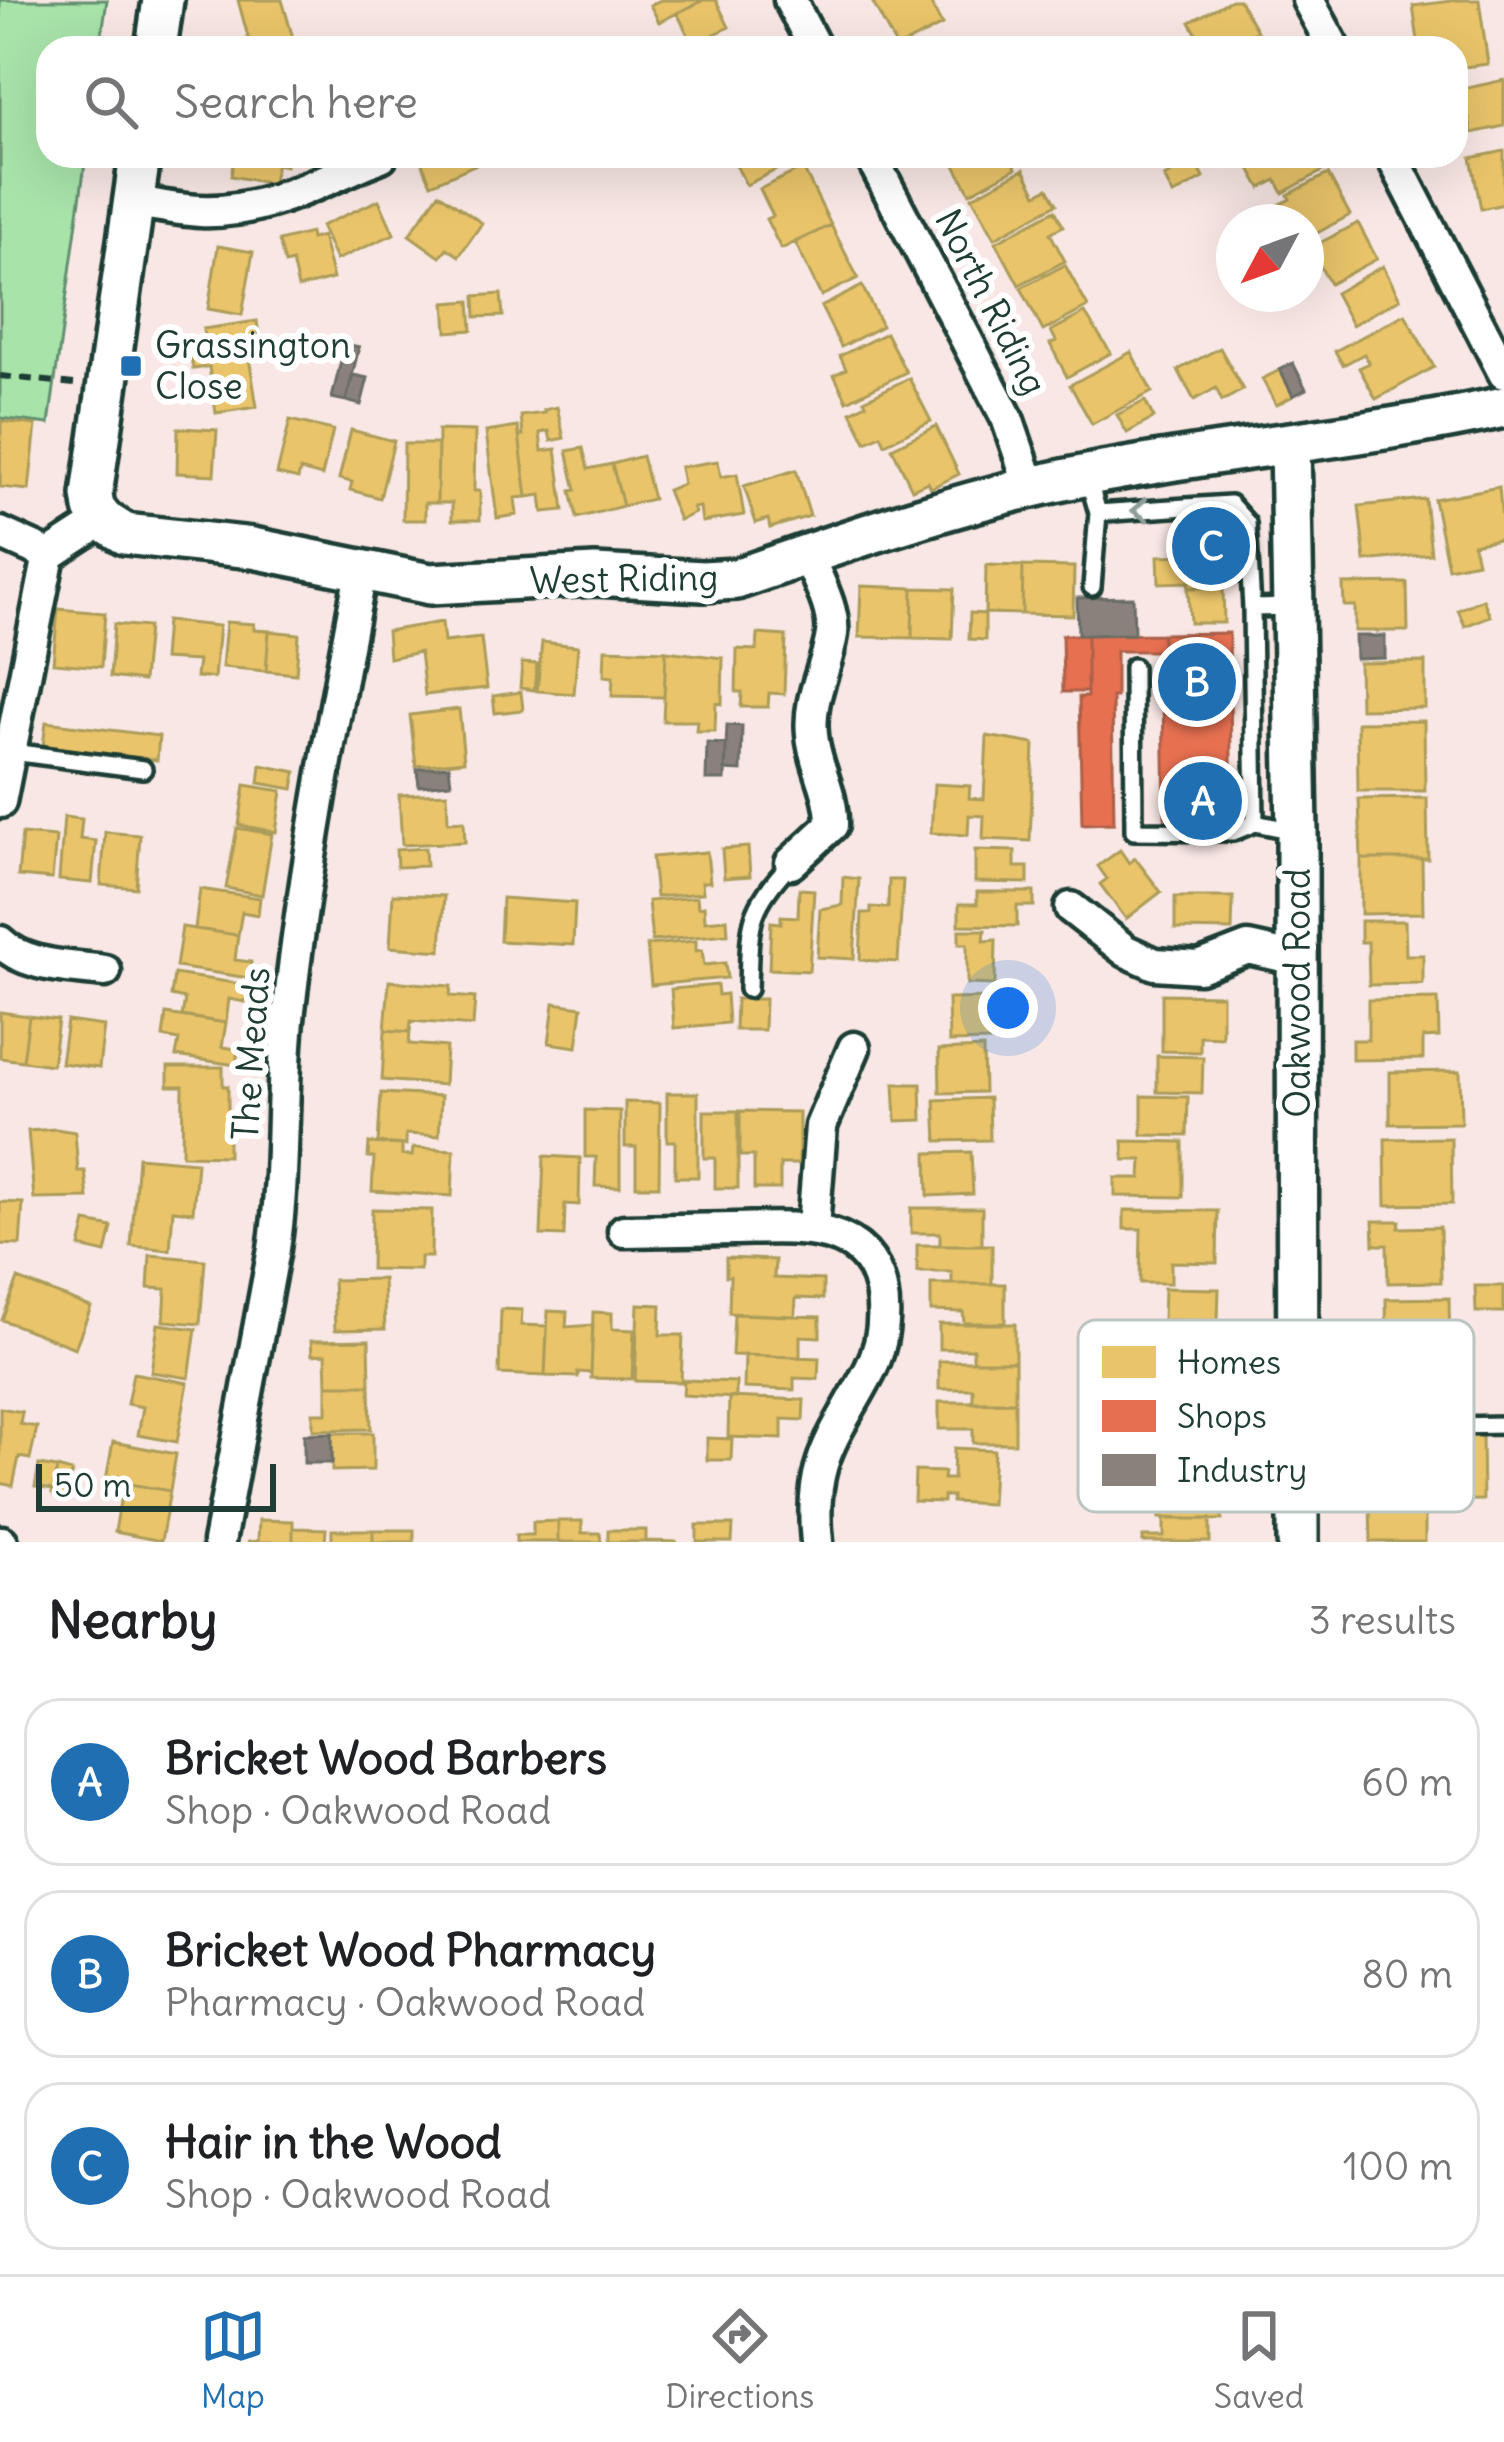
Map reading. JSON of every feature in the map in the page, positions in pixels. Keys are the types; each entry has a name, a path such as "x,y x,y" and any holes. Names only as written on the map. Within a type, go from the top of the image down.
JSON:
{"street":[{"path":"158,36 163,0"},
{"path":"790,0 808,36"},
{"path":"1308,0 1328,36"},
{"path":"0,802 49,556 104,520 94,508 92,495 138,168"},
{"path":"133,201 202,212 254,206 353,168"},
{"name":"North Riding","path":"877,168 997,397 1031,488"},
{"path":"1398,168 1504,373"},
{"name":"West Riding","path":"104,520 125,534 253,548 430,584 595,574 736,579 1031,488 1093,494 1289,443 1432,423 1504,407"},
{"name":"Oakwood Road","path":"1289,443 1297,832 1298,1320"},
{"path":"0,533 49,556"},
{"path":"791,863 832,825 832,805 812,739 812,722 817,680 832,633 807,554"},
{"name":"The Meads","path":"219,1542 281,1201 282,1087 289,1007 361,572"},
{"path":"1071,908 1126,951 1155,964 1198,967 1248,948 1297,959"},
{"path":"0,942 14,955 29,960 105,971"},
{"path":"813,1227 820,1126 854,1048"},
{"path":"624,1231 813,1227 853,1244 869,1260 884,1306 882,1334 873,1365 825,1448 814,1515 817,1542"}],"lane":[{"path":"1092,587 1093,494 1230,504 1247,523 1255,824"},
{"path":"1252,608 1293,607"},
{"path":"1133,668 1134,831 1233,832 1255,824 1297,832"},
{"path":"12,752 142,769"},
{"path":"748,989 756,908 763,893 791,863"},
{"path":"1474,1426 1504,1425"}],"path":[{"path":"0,376 107,388"}],"green space":[{"path":"0,0 107,0 102,36 36,36 36,168 84,168 49,424 0,418"}],"building: Homes":[{"path":"238,0 282,0 292,36 248,36"},
{"path":"661,0 704,0 659,22 650,5"},
{"path":"704,0 716,0 729,27 711,36 688,36 677,13"},
{"path":"929,0 942,25 920,36 891,36 873,3"},
{"path":"1239,0 1257,31 1248,36 1198,36 1190,22"},
{"path":"1479,0 1488,64 1468,66 1468,36 1417,36 1413,6"},
{"path":"1504,80 1504,126 1472,133 1468,88"},
{"path":"1504,151 1504,204 1481,209 1471,158"},
{"path":"232,168 275,168 273,184 231,176"},
{"path":"424,168 467,168 431,184"},
{"path":"738,168 780,168 746,185"},
{"path":"803,168 831,225 781,249 766,219 773,216 760,189"},
{"path":"956,168 1016,168 970,193"},
{"path":"1180,168 1199,168 1204,178 1173,195 1164,177"},
{"path":"1250,168 1328,168 1283,193 1276,180 1261,188"},
{"path":"1024,169 1037,194 1048,188 1057,204 995,238 972,197"},
{"path":"1328,174 1350,215 1324,229 1324,204 1281,204 1290,199 1288,195"},
{"path":"439,193 482,223 459,256 447,248 440,257 409,235"},
{"path":"379,200 394,234 336,260 321,226"},
{"path":"1055,210 1063,226 1050,233 1065,261 1019,285 996,242"},
{"path":"1358,223 1377,259 1330,284 1324,273 1324,241"},
{"path":"831,225 858,278 821,296 795,242"},
{"path":"310,233 311,239 322,236 333,279 298,288 292,262 285,264 279,241"},
{"path":"218,246 253,252 242,315 208,309"},
{"path":"1065,265 1088,307 1043,331 1021,288"},
{"path":"1383,266 1400,299 1352,325 1335,293"},
{"path":"862,286 882,326 841,347 821,307"},
{"path":"501,294 503,316 476,317 475,296"},
{"path":"470,301 472,330 447,332 445,303"},
{"path":"1085,313 1111,353 1067,377 1050,344 1056,341 1051,331"},
{"path":"1405,314 1434,367 1376,399 1359,368 1369,363 1364,354 1343,365 1335,351"},
{"path":"257,321 260,342 247,344 257,407 216,413 209,367 193,369 189,346 205,344 203,329"},
{"path":"886,333 906,372 847,401 834,375 846,369 840,356"},
{"path":"1220,348 1243,390 1222,401 1216,388 1194,400 1178,370"},
{"path":"1131,352 1152,392 1092,424 1070,385"},
{"path":"1280,370 1293,396 1276,405 1262,379"},
{"path":"909,378 931,421 885,444 881,435 866,442 851,412 866,404 864,400"},
{"path":"1145,401 1154,418 1127,433 1117,415"},
{"path":"557,407 564,438 551,441 549,431 540,433 542,451 556,449 564,510 543,512 541,495 527,497 521,416"},
{"path":"290,420 333,430 322,476 300,470 298,479 277,474"},
{"path":"1,421 36,425 29,490 0,487"},
{"path":"936,426 959,474 931,488 928,482 912,489 892,448"},
{"path":"518,427 527,497 515,498 517,515 497,518 486,432"},
{"path":"178,428 217,430 214,475 177,473"},
{"path":"351,430 394,441 380,498 350,490 352,482 339,479"},
{"path":"438,430 475,431 474,491 480,491 480,520 452,520 452,503 437,503"},
{"path":"404,444 438,444 437,503 425,503 425,520 403,520"},
{"path":"583,448 588,469 612,464 623,506 577,518 567,451"},
{"path":"642,456 653,499 623,506 612,464"},
{"path":"718,461 721,477 737,474 744,515 702,522 700,507 679,520 667,490 683,484 680,467"},
{"path":"796,470 810,516 770,528 768,519 756,523 744,486"},
{"path":"1499,487 1504,538 1473,544 1477,562 1448,568 1434,499"},
{"path":"1425,499 1431,554 1365,561 1359,506"},
{"path":"1221,523 1222,554 1188,555 1187,524"},
{"path":"1222,554 1223,587 1159,583 1158,556"},
{"path":"986,565 1023,566 1022,614 985,613"},
{"path":"1023,566 1074,567 1073,615 1022,614"},
{"path":"1407,583 1408,631 1355,631 1355,606 1344,606 1343,584"},
{"path":"861,586 913,588 912,638 859,637"},
{"path":"1223,587 1224,623 1190,623 1188,588"},
{"path":"913,588 954,589 952,639 912,638"},
{"path":"1483,599 1490,616 1465,626 1458,610"},
{"path":"58,609 105,613 101,667 53,663"},
{"path":"970,613 985,614 985,640 969,639"},
{"path":"166,621 219,626 214,678 196,677 198,661 163,659"},
{"path":"226,622 254,624 254,630 269,631 266,671 222,667"},
{"path":"442,622 444,642 481,638 487,688 425,695 420,652 389,658 387,631"},
{"path":"114,624 148,627 143,681 110,677"},
{"path":"269,631 299,634 296,674 266,671"},
{"path":"758,634 786,636 784,694 769,693 768,707 741,707 742,692 736,692 737,649 757,650"},
{"path":"542,642 578,646 574,694 537,691"},
{"path":"605,649 666,651 664,697 612,696 613,677 604,676"},
{"path":"666,651 723,658 722,704 716,703 715,731 696,731 697,721 663,721"},
{"path":"1425,662 1425,708 1360,709 1359,663"},
{"path":"522,663 537,664 534,690 520,688"},
{"path":"521,692 523,710 495,713 493,696"},
{"path":"459,709 464,761 416,766 410,715"},
{"path":"1424,721 1425,791 1358,791 1357,722"},
{"path":"46,722 159,736 157,760 43,746"},
{"path":"987,736 1034,744 1030,841 983,839 984,816 969,815 968,835 931,833 934,784 970,786 969,798 984,799"},
{"path":"261,765 296,772 293,789 259,783"},
{"path":"245,785 282,791 276,832 239,825"},
{"path":"447,793 448,822 464,821 465,842 402,845 399,795"},
{"path":"1427,798 1428,859 1361,859 1359,799"},
{"path":"64,817 82,819 80,839 96,841 92,883 59,880"},
{"path":"237,828 272,834 262,895 226,888"},
{"path":"105,832 140,835 136,888 101,885"},
{"path":"22,834 56,837 52,879 18,876"},
{"path":"748,847 750,876 724,878 722,849"},
{"path":"425,848 426,866 397,867 396,850"},
{"path":"975,850 1015,851 1015,867 1028,867 1028,883 975,882"},
{"path":"1120,850 1129,863 1135,858 1161,892 1126,919 1100,884 1107,879 1098,866"},
{"path":"707,852 710,882 702,882 703,893 656,897 652,857"},
{"path":"1361,859 1422,859 1423,913 1361,914"},
{"path":"843,877 859,879 854,959 817,957 820,909 842,905"},
{"path":"889,880 903,880 898,962 860,960 862,913 871,913 871,907 888,908"},
{"path":"200,889 260,898 258,915 242,912 238,935 195,929"},
{"path":"799,889 814,890 809,971 769,969 771,922 781,923 781,916 798,917"},
{"path":"977,892 1034,892 1034,906 1017,906 1017,926 959,925 959,904 977,904"},
{"path":"393,894 444,896 441,951 390,947"},
{"path":"697,897 698,907 704,906 705,921 727,919 728,934 652,941 648,901"},
{"path":"1175,897 1233,897 1232,930 1175,929"},
{"path":"502,898 575,903 573,945 500,941"},
{"path":"1361,921 1405,921 1406,955 1423,955 1423,984 1369,985 1368,942 1361,942"},
{"path":"182,927 238,935 235,960 251,962 249,978 176,967"},
{"path":"959,930 985,930 984,941 996,940 995,985 967,984 967,944 959,944"},
{"path":"696,941 704,965 725,963 727,978 651,985 647,945"},
{"path":"174,974 248,985 245,1002 229,999 226,1023 182,1016 185,999 171,996"},
{"path":"389,981 451,986 450,996 475,998 473,1026 411,1021 410,1032 385,1030"},
{"path":"717,985 718,995 726,994 728,1023 674,1028 671,989"},
{"path":"1162,994 1222,995 1222,1037 1200,1036 1200,1052 1162,1051"},
{"path":"992,998 993,1041 949,1042 948,999"},
{"path":"736,999 765,999 764,1030 735,1030"},
{"path":"1438,999 1439,1037 1423,1038 1423,1059 1352,1060 1352,1040 1368,1040 1368,1000"},
{"path":"554,1003 582,1007 577,1047 549,1043"},
{"path":"0,1012 29,1016 23,1061 0,1058"},
{"path":"166,1014 226,1023 222,1047 238,1049 236,1065 176,1056 179,1040 163,1037"},
{"path":"29,1016 58,1020 52,1065 23,1061"},
{"path":"67,1021 104,1026 99,1068 61,1063"},
{"path":"385,1030 410,1032 409,1044 446,1047 444,1085 382,1080"},
{"path":"983,1048 984,1092 940,1093 939,1050"},
{"path":"1157,1056 1203,1057 1202,1093 1157,1092"},
{"path":"168,1067 223,1067 223,1086 228,1086 228,1156 182,1155 183,1086 168,1086"},
{"path":"1460,1071 1461,1123 1390,1124 1390,1072"},
{"path":"894,1084 921,1084 922,1120 896,1121"},
{"path":"381,1093 441,1096 439,1136 406,1134 406,1145 378,1143"},
{"path":"667,1093 698,1093 698,1177 675,1177 675,1141 667,1141"},
{"path":"1142,1096 1188,1097 1187,1136 1142,1135"},
{"path":"989,1098 990,1140 937,1141 935,1100"},
{"path":"625,1102 660,1103 659,1186 636,1186 636,1147 625,1147"},
{"path":"585,1110 620,1111 620,1187 595,1186 596,1157 585,1157"},
{"path":"704,1111 738,1111 738,1188 715,1188 715,1158 704,1158"},
{"path":"740,1111 799,1112 799,1164 780,1164 780,1189 754,1189 754,1156 740,1156"},
{"path":"28,1131 75,1132 78,1171 85,1171 88,1198 34,1199"},
{"path":"1451,1138 1452,1204 1386,1205 1385,1139"},
{"path":"1123,1141 1183,1142 1183,1197 1115,1196 1115,1178 1141,1178 1142,1160 1124,1160"},
{"path":"369,1143 402,1145 402,1155 412,1156 413,1148 454,1150 452,1196 372,1191 374,1158 368,1157"},
{"path":"971,1152 973,1194 928,1196 927,1153"},
{"path":"544,1156 580,1158 579,1205 565,1204 564,1236 541,1235"},
{"path":"138,1157 197,1162 193,1212 173,1210 170,1250 131,1246"},
{"path":"0,1202 23,1203 20,1245 0,1244"},
{"path":"911,1208 982,1208 982,1245 940,1245 940,1233 911,1233"},
{"path":"372,1209 432,1210 431,1257 420,1257 420,1270 371,1269"},
{"path":"1124,1210 1218,1211 1217,1263 1171,1262 1171,1283 1140,1283 1141,1229 1124,1229"},
{"path":"1373,1221 1400,1221 1399,1228 1440,1227 1441,1282 1388,1283 1387,1245 1374,1245"},
{"path":"86,1222 112,1227 106,1253 80,1247"},
{"path":"917,1245 992,1245 992,1284 952,1284 952,1272 917,1272"},
{"path":"150,1255 205,1260 200,1324 164,1321 166,1289 148,1288"},
{"path":"726,1258 775,1260 774,1278 823,1280 823,1299 796,1298 795,1316 729,1313"},
{"path":"18,1279 91,1307 75,1348 2,1320"},
{"path":"383,1279 385,1329 335,1330 333,1280"},
{"path":"931,1284 1005,1284 1005,1323 964,1323 963,1312 931,1311"},
{"path":"1475,1286 1504,1286 1504,1312 1476,1312"},
{"path":"1164,1288 1219,1289 1218,1320 1163,1320"},
{"path":"1449,1298 1449,1320 1386,1320 1386,1299"},
{"path":"638,1304 661,1305 660,1335 683,1335 681,1382 635,1381"},
{"path":"501,1309 522,1310 521,1325 547,1326 545,1376 499,1374"},
{"path":"548,1311 567,1312 566,1327 593,1325 591,1373 545,1376"},
{"path":"593,1312 612,1313 612,1329 634,1330 632,1379 591,1378"},
{"path":"734,1314 820,1317 820,1337 800,1336 800,1357 732,1355"},
{"path":"158,1324 196,1329 189,1378 151,1372"},
{"path":"939,1324 1015,1324 1015,1361 973,1361 973,1349 939,1349"},
{"path":"369,1340 370,1385 327,1385 326,1354 312,1355 311,1341"},
{"path":"745,1355 819,1358 818,1379 794,1378 794,1390 744,1388"},
{"path":"939,1361 1015,1361 1015,1402 973,1403 973,1389 939,1389"},
{"path":"133,1373 188,1383 177,1442 138,1435 143,1407 127,1404"},
{"path":"684,1380 736,1382 736,1398 683,1395"},
{"path":"327,1385 370,1385 371,1429 313,1430 313,1413 327,1413"},
{"path":"729,1397 804,1400 803,1420 782,1419 782,1439 728,1437"},
{"path":"939,1402 1015,1402 1015,1443 973,1443 973,1429 939,1429"},
{"path":"0,1408 22,1412 20,1424 37,1427 30,1459 19,1457 13,1486 0,1483"},
{"path":"332,1433 373,1433 373,1470 332,1471"},
{"path":"1474,1434 1482,1434 1483,1500 1474,1500"},
{"path":"707,1438 732,1439 731,1460 707,1460"},
{"path":"113,1442 176,1454 170,1491 106,1480"},
{"path":"954,1448 994,1450 991,1504 952,1502 952,1496 943,1496 943,1502 914,1501 915,1471 944,1472 943,1479 953,1479"},
{"path":"39,1465 57,1468 53,1490 35,1487"},
{"path":"57,1468 72,1472 67,1498 52,1494"},
{"path":"123,1483 170,1491 161,1541 115,1532"},
{"path":"1159,1512 1222,1512 1222,1520 1159,1518"},
{"path":"1370,1512 1425,1512 1425,1542 1371,1542"},
{"path":"1164,1519 1210,1519 1210,1542 1143,1542 1143,1537 1164,1537"},
{"path":"259,1520 293,1521 293,1542 247,1542 258,1541"},
{"path":"558,1521 558,1542 516,1542 516,1535 533,1535 533,1522"},
{"path":"558,1521 582,1521 582,1533 600,1533 601,1542 558,1542"},
{"path":"697,1525 733,1525 732,1542 697,1542"},
{"path":"293,1528 326,1529 325,1542 293,1542"},
{"path":"332,1530 373,1530 373,1542 332,1542"},
{"path":"373,1530 414,1530 414,1542 373,1542"},
{"path":"608,1530 646,1530 646,1541 678,1542 608,1542"}],"building: Shops":[{"path":"1229,633 1232,816 1165,817 1162,634"},
{"path":"1162,634 1162,651 1116,651 1114,823 1082,824 1079,697 1087,697 1087,635"},
{"path":"1062,635 1087,635 1087,692 1063,692"}],"building: Industry":[{"path":"345,344 359,347 346,401 332,398"},
{"path":"1293,363 1306,389 1293,396 1280,370"},
{"path":"353,375 368,378 361,405 346,401"},
{"path":"1133,597 1134,634 1078,635 1077,598"},
{"path":"1355,636 1385,636 1385,658 1356,659"},
{"path":"727,725 742,726 741,771 725,770"},
{"path":"707,743 726,744 725,780 706,780"},
{"path":"449,766 451,783 419,786 417,769"},
{"path":"332,1433 332,1463 304,1463 304,1434"}],"place":[{"name":"Grassington Close","path":"131,366"},
{"name":"Hair in the Wood","path":"1211,546"},
{"name":"Bricket Wood Pharmacy","path":"1197,682"},
{"name":"Bricket Wood Barbers","path":"1203,801"}]}
